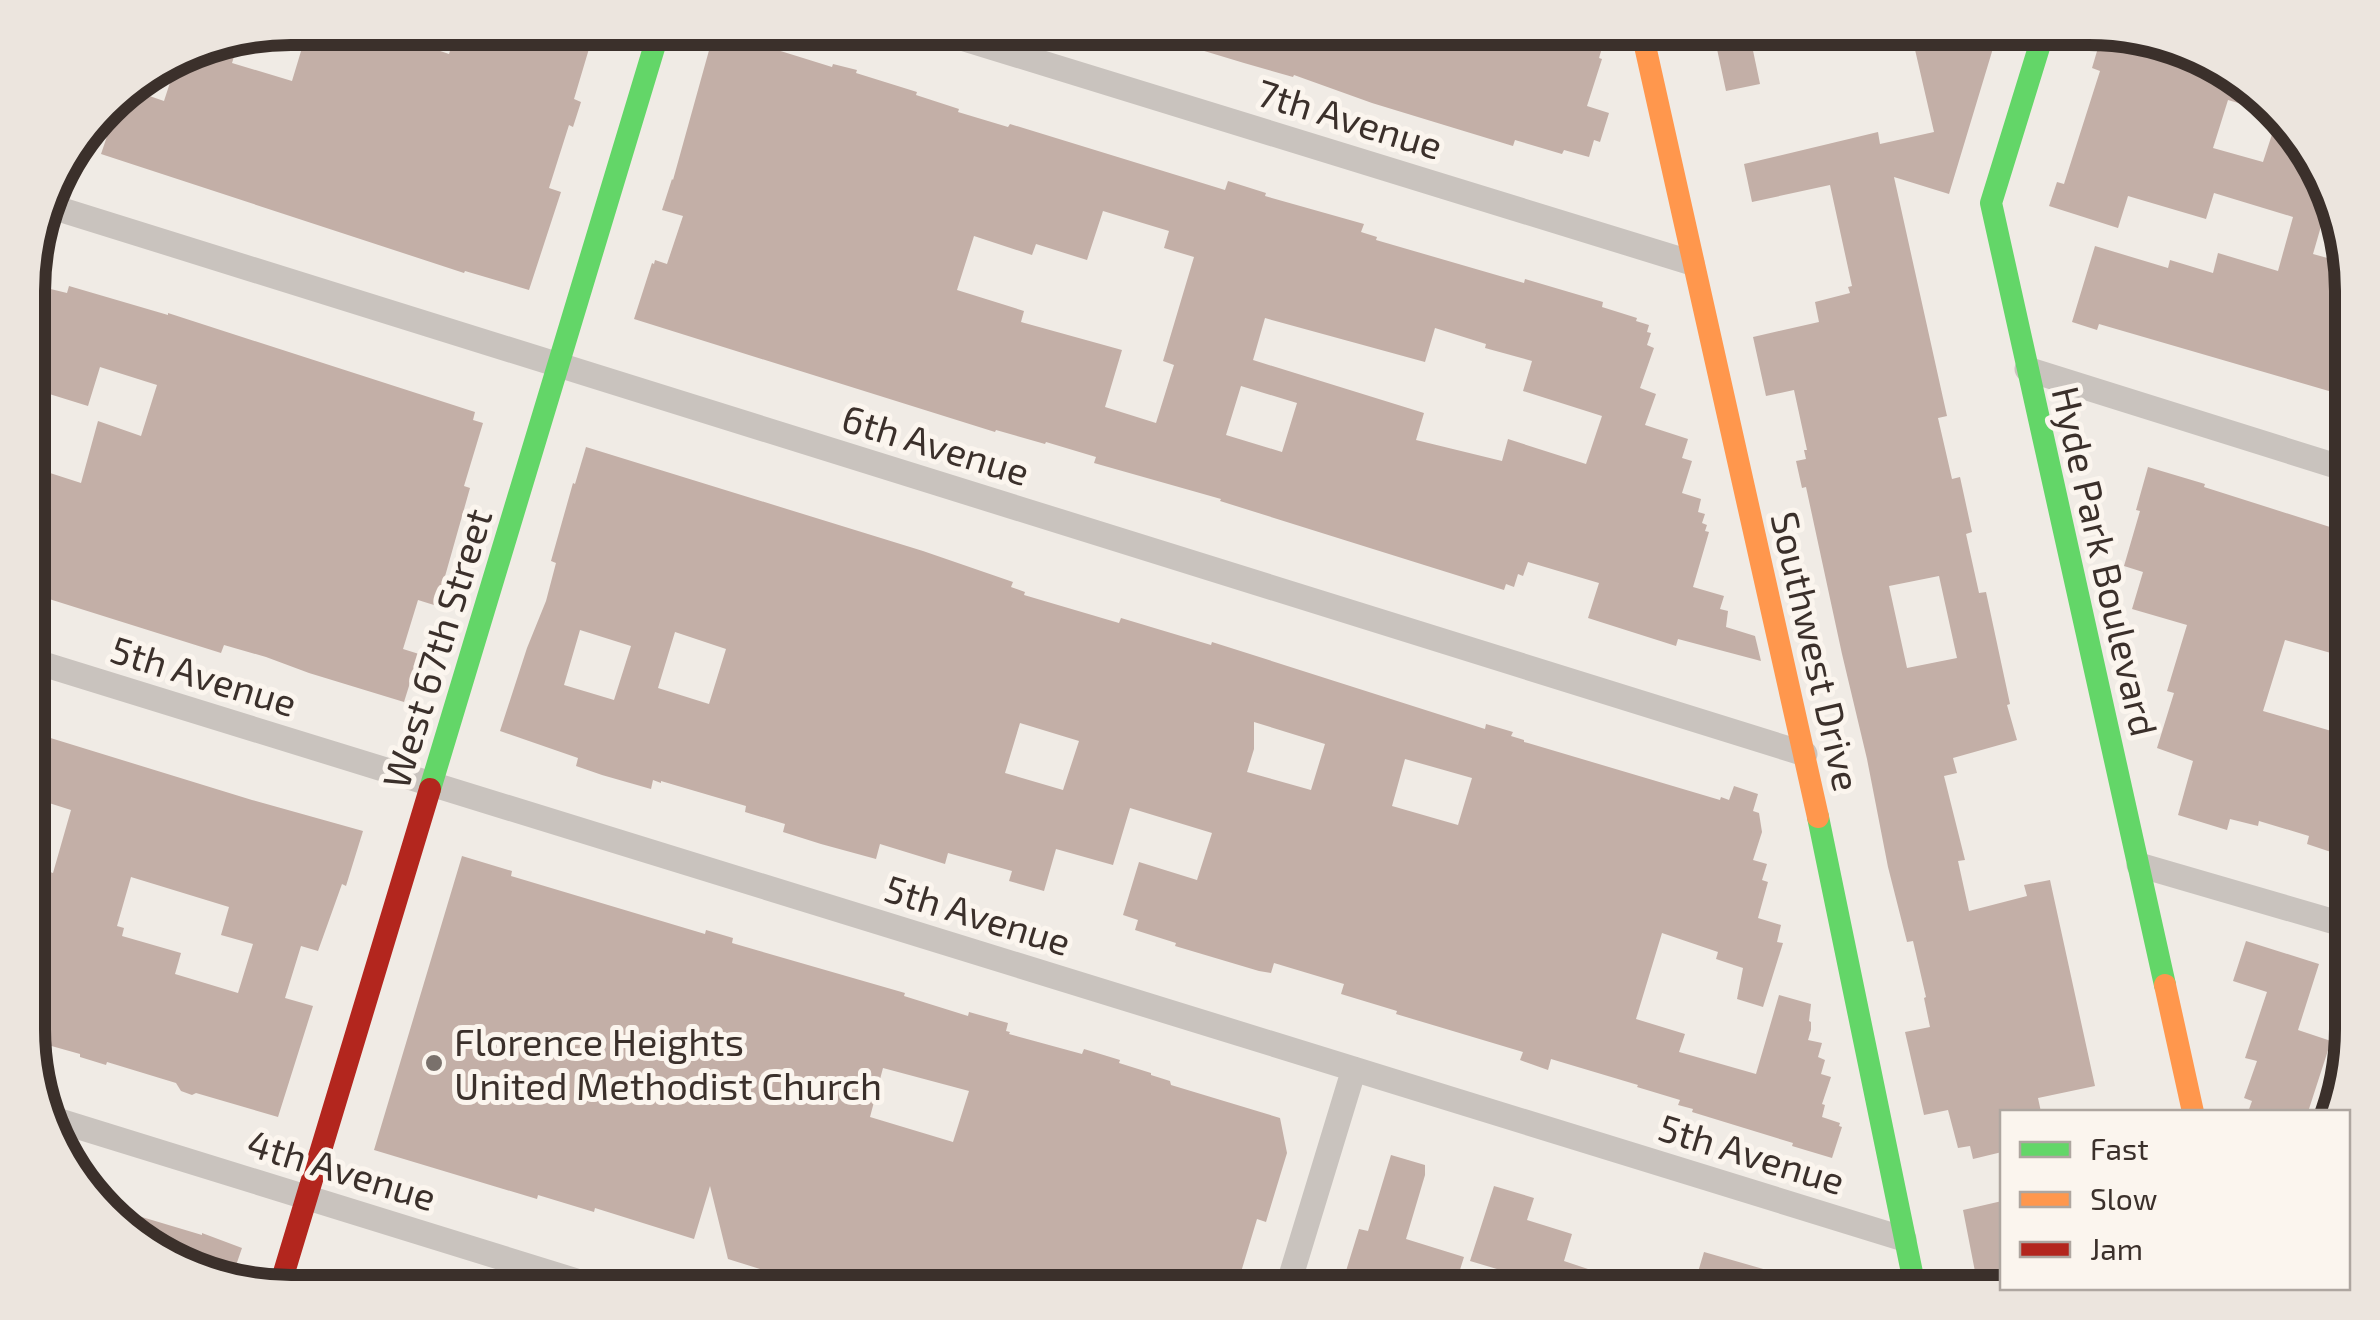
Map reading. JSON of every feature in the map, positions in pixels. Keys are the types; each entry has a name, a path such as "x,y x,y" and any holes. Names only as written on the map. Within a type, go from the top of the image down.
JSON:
{"street":[{"name":"Southwest Drive","path":"1646,45 1805,754 1912,1274"},
{"name":"Hyde Park Boulevard","path":"2039,45 1991,203 2193,1110"},
{"name":"West 67th Street","path":"283,1275 655,46"},
{"name":"7th Avenue","path":"985,46 1692,263"},
{"name":"6th Avenue","path":"59,209 1805,754"},
{"path":"2027,370 2334,465"},
{"name":"5th Avenue","path":"45,665 1904,1239"},
{"path":"2139,865 2334,922"},
{"path":"1291,1274 1354,1069"},
{"name":"4th Avenue","path":"64,1122 558,1275"}],"building":[{"path":"1187,45 1376,45 1388,49 1389,45 1603,45 1587,106 1609,113 1600,142 1594,140 1589,157 1564,150 1562,154 1515,140 1513,146"},
{"path":"1752,45 1760,84 1726,91 1717,49"},
{"path":"1914,45 1994,45 1949,194 1894,177 1947,416 1938,418 1952,479 1960,477 1972,532 1966,534 1979,593 1986,592 2017,740 1953,758 1957,773 1944,776 1965,860 1958,861 1969,911 2027,896 2024,885 2050,880 2095,1086 2038,1098 2041,1110 2000,1110 2000,1152 1973,1159 1970,1146 1958,1148 1948,1110 1924,1115 1905,1032 1930,1027 1926,997 1913,941 1907,942 1888,867 1806,487 1802,488 1796,461 1806,459 1807,450 1794,390 1766,396 1753,337 1819,322 1815,302 1850,293 1848,287 1852,286 1830,185 1752,202 1744,164 1878,132 1880,144 1934,132","holes":["1939,576 1957,658 1907,668 1889,586"]},
{"path":"303,46 425,46 449,54 451,46 590,46 574,99 581,102 573,127 569,125 549,188 561,192 529,290 464,273 101,154 111,124 129,106 144,94 164,101 172,76 212,58 236,52 232,63 292,81"},
{"path":"710,46 764,46 832,67 833,64 857,70 856,73 959,109 958,112 1008,127 1010,124 1225,190 1228,181 1266,193 1265,196 1364,224 1361,232 1377,237 1376,240 1603,302 1602,307 1649,325 1647,345 1654,348 1640,388 1656,394 1645,425 1688,439 1682,458 1692,461 1682,493 1701,499 1698,512 1705,514 1702,523 1709,532 1693,587 1724,596 1720,609 1728,611 1726,627 1755,636 1761,661 1678,639 1676,646 1588,618 1599,583 1528,562 1514,587 1506,584 1504,590 1221,499 1094,463 1096,457 995,432 634,319 652,263 655,260 667,264 683,216 662,210","holes":["1103,211 1169,231 1164,248 1194,257 1163,361 1174,365 1156,423 1105,407 1122,350 1021,322 1024,311 957,290 974,236 1032,255 1036,244 1087,260","1265,318 1425,362 1435,328 1532,361 1523,391 1602,416 1586,464 1508,439 1502,461 1416,440 1424,413 1253,360","1241,386 1297,403 1282,452 1226,435"]},
{"path":"2099,46 2153,53 2183,64 2212,78 2251,107 2228,100 2213,148 2263,162 2274,129 2284,141 2302,168 2323,218 2313,254 2332,259 2334,393 2099,324 2097,330 2072,322 2095,246 2168,268 2170,260 2213,273 2218,253 2278,271 2293,217 2214,193 2206,219 2128,196 2118,228 2049,206 2057,182 2064,184 2100,71 2092,68"},
{"path":"69,286 168,313 475,412 473,420 483,423 464,486 470,488 440,594 434,605 418,600 403,649 419,654 404,702 266,657 224,645 221,653 45,598 45,491 50,473 81,483 98,421 141,436 157,385 100,367 88,406 45,393 45,288 67,293"},
{"path":"586,447 923,551 1013,582 1011,587 1025,592 1024,595 1119,623 1121,618 1211,645 1212,642 1485,729 1486,724 1513,732 1511,736 1524,742 1720,800 1729,800 1734,786 1758,794 1753,811 1759,813 1762,832 1753,860 1767,864 1762,880 1768,882 1758,918 1781,925 1777,942 1783,943 1763,1007 1737,999 1743,968 1716,959 1718,952 1662,933 1636,1019 1685,1034 1679,1052 1756,1074 1779,995 1811,1004 1808,1040 1822,1043 1818,1057 1825,1060 1821,1074 1831,1077 1822,1117 1842,1127 1832,1158 1692,1112 1693,1109 1678,1105 1680,1100 1638,1085 1551,1059 1548,1070 1520,1060 1523,1052 1341,994 1344,984 1274,963 1271,973 1259,971 1135,930 1138,920 1123,915 1139,862 1197,880 1212,833 1130,808 1113,865 1056,849 1044,891 1009,881 1012,871 948,853 945,864 880,844 876,859 821,844 783,832 785,824 745,812 746,806 661,781 653,780 651,789 602,775 576,766 578,758 500,731 546,601 556,563 551,561","holes":["580,630 631,646 614,700 564,685","675,632 726,649 709,704 658,688","1254,722 1325,744 1311,790 1247,772 1254,749","1020,723 1079,741 1063,790 1005,773","1405,759 1472,778 1458,825 1392,806"]},
{"path":"2148,467 2334,528 2334,654 2285,640 2263,711 2334,732 2334,853 2307,844 2309,836 2259,821 2258,826 2230,819 2227,830 2178,815 2193,761 2157,748 2174,693 2167,691 2187,625 2132,609 2143,572 2124,566 2140,511 2136,510"},
{"path":"45,736 363,831 346,886 342,884 318,951 301,946 285,998 313,1006 278,1117 192,1095 181,1091 176,1083 46,1044 45,870 53,873 71,810 45,802","holes":["131,877 229,907 221,935 253,944 238,993 175,974 181,953 122,936 124,928 117,926"]},
{"path":"462,856 512,871 511,876 705,934 706,930 733,938 732,943 905,993 904,996 968,1016 969,1012 1008,1023 1009,1034 1120,1060 1119,1063 1170,1081 1171,1085 1280,1118 1287,1153 1266,1222 1257,1219 1240,1274 779,1275 728,1259 710,1186 694,1239 595,1208 594,1212 538,1195 537,1199 374,1150","holes":["883,1068 969,1091 953,1142 870,1117"]},
{"path":"2246,941 2319,964 2298,1030 2331,1041 2309,1110 2249,1110 2252,1101 2244,1098 2257,1061 2245,1058 2267,992 2233,981"},
{"path":"1391,1155 1425,1165 1406,1239 1464,1257 1459,1274 1352,1274 1346,1271 1359,1229 1368,1231"},
{"path":"1494,1186 1534,1198 1527,1220 1572,1234 1564,1261 1604,1274 1515,1274 1470,1261"},
{"path":"2000,1201 2000,1274 1976,1274 1963,1210"},
{"path":"128,1213 202,1233 242,1248 235,1268 227,1267 168,1242"},
{"path":"1704,1252 1781,1274 1697,1274"}],"traffic: fast":[{"path":"2040,45 1991,203 2165,985"},
{"path":"430,789 655,46"},
{"path":"1818,817 1912,1274"}],"traffic: slow":[{"path":"1645,45 1818,817"},
{"path":"2165,985 2193,1110"}],"traffic: jam":[{"path":"283,1275 430,789"}],"place":[{"name":"Florence Heights United Methodist Church","path":"434,1063"}]}
